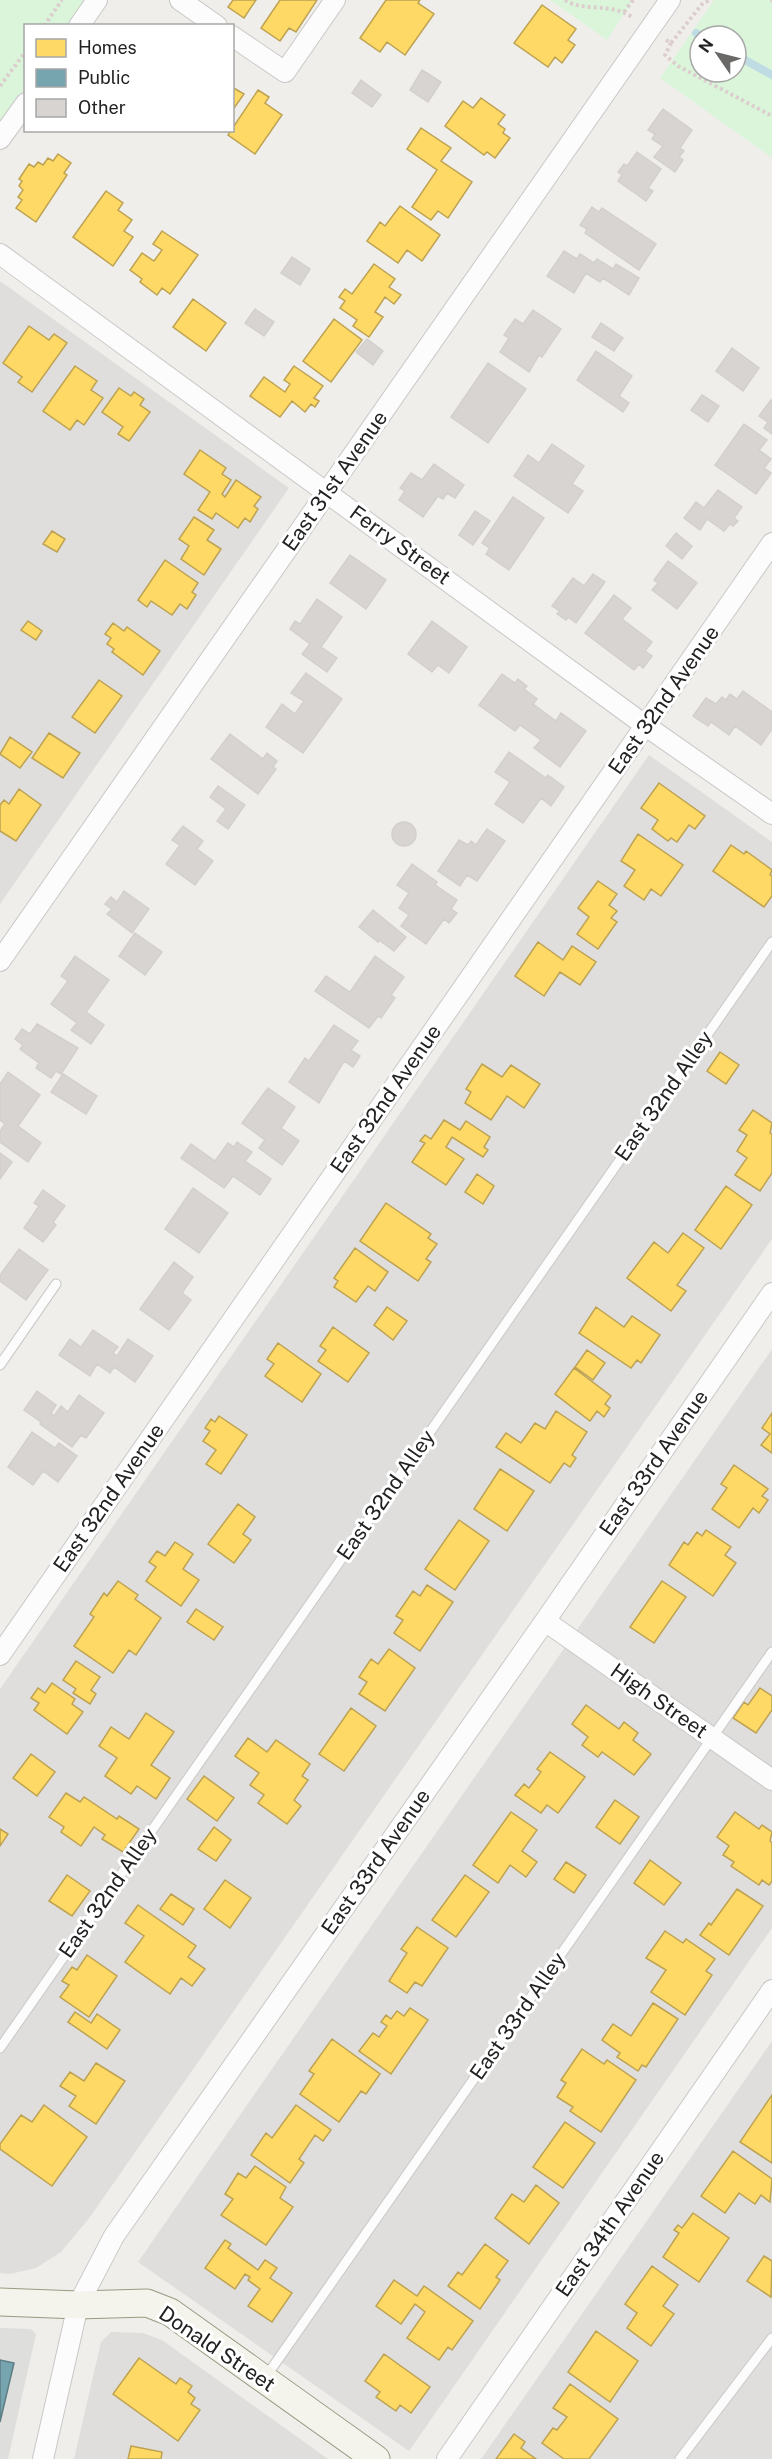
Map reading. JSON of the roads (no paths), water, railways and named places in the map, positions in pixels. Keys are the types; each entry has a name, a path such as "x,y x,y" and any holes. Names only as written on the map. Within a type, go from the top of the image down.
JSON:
{"street":[{"path":"80,24 97,0"},
{"path":"180,0 214,24"},
{"path":"234,37 285,72 335,0"},
{"name":"East 31st Avenue","path":"0,961 670,0"},
{"path":"0,139 24,105"},
{"name":"Ferry Street","path":"0,254 646,726 772,814"},
{"name":"East 32nd Avenue","path":"0,1655 772,543"},
{"name":"East 33rd Avenue","path":"43,2459 78,2305 94,2271 126,2218 545,1622 772,1293"},
{"name":"High Street","path":"545,1622 772,1780"},
{"name":"East 34th Avenue","path":"447,2459 772,1990"},
{"name":"Donald Street","path":"0,2302 78,2305 147,2303 163,2309 376,2459"}],"lane":[{"name":"East 32nd Alley","path":"0,2048 772,942"},
{"path":"0,1365 56,1284"},
{"name":"East 33rd Alley","path":"264,2379 772,1652"},
{"path":"681,2459 772,2338"}],"waterway":[{"path":"748,62 772,75"}]}
